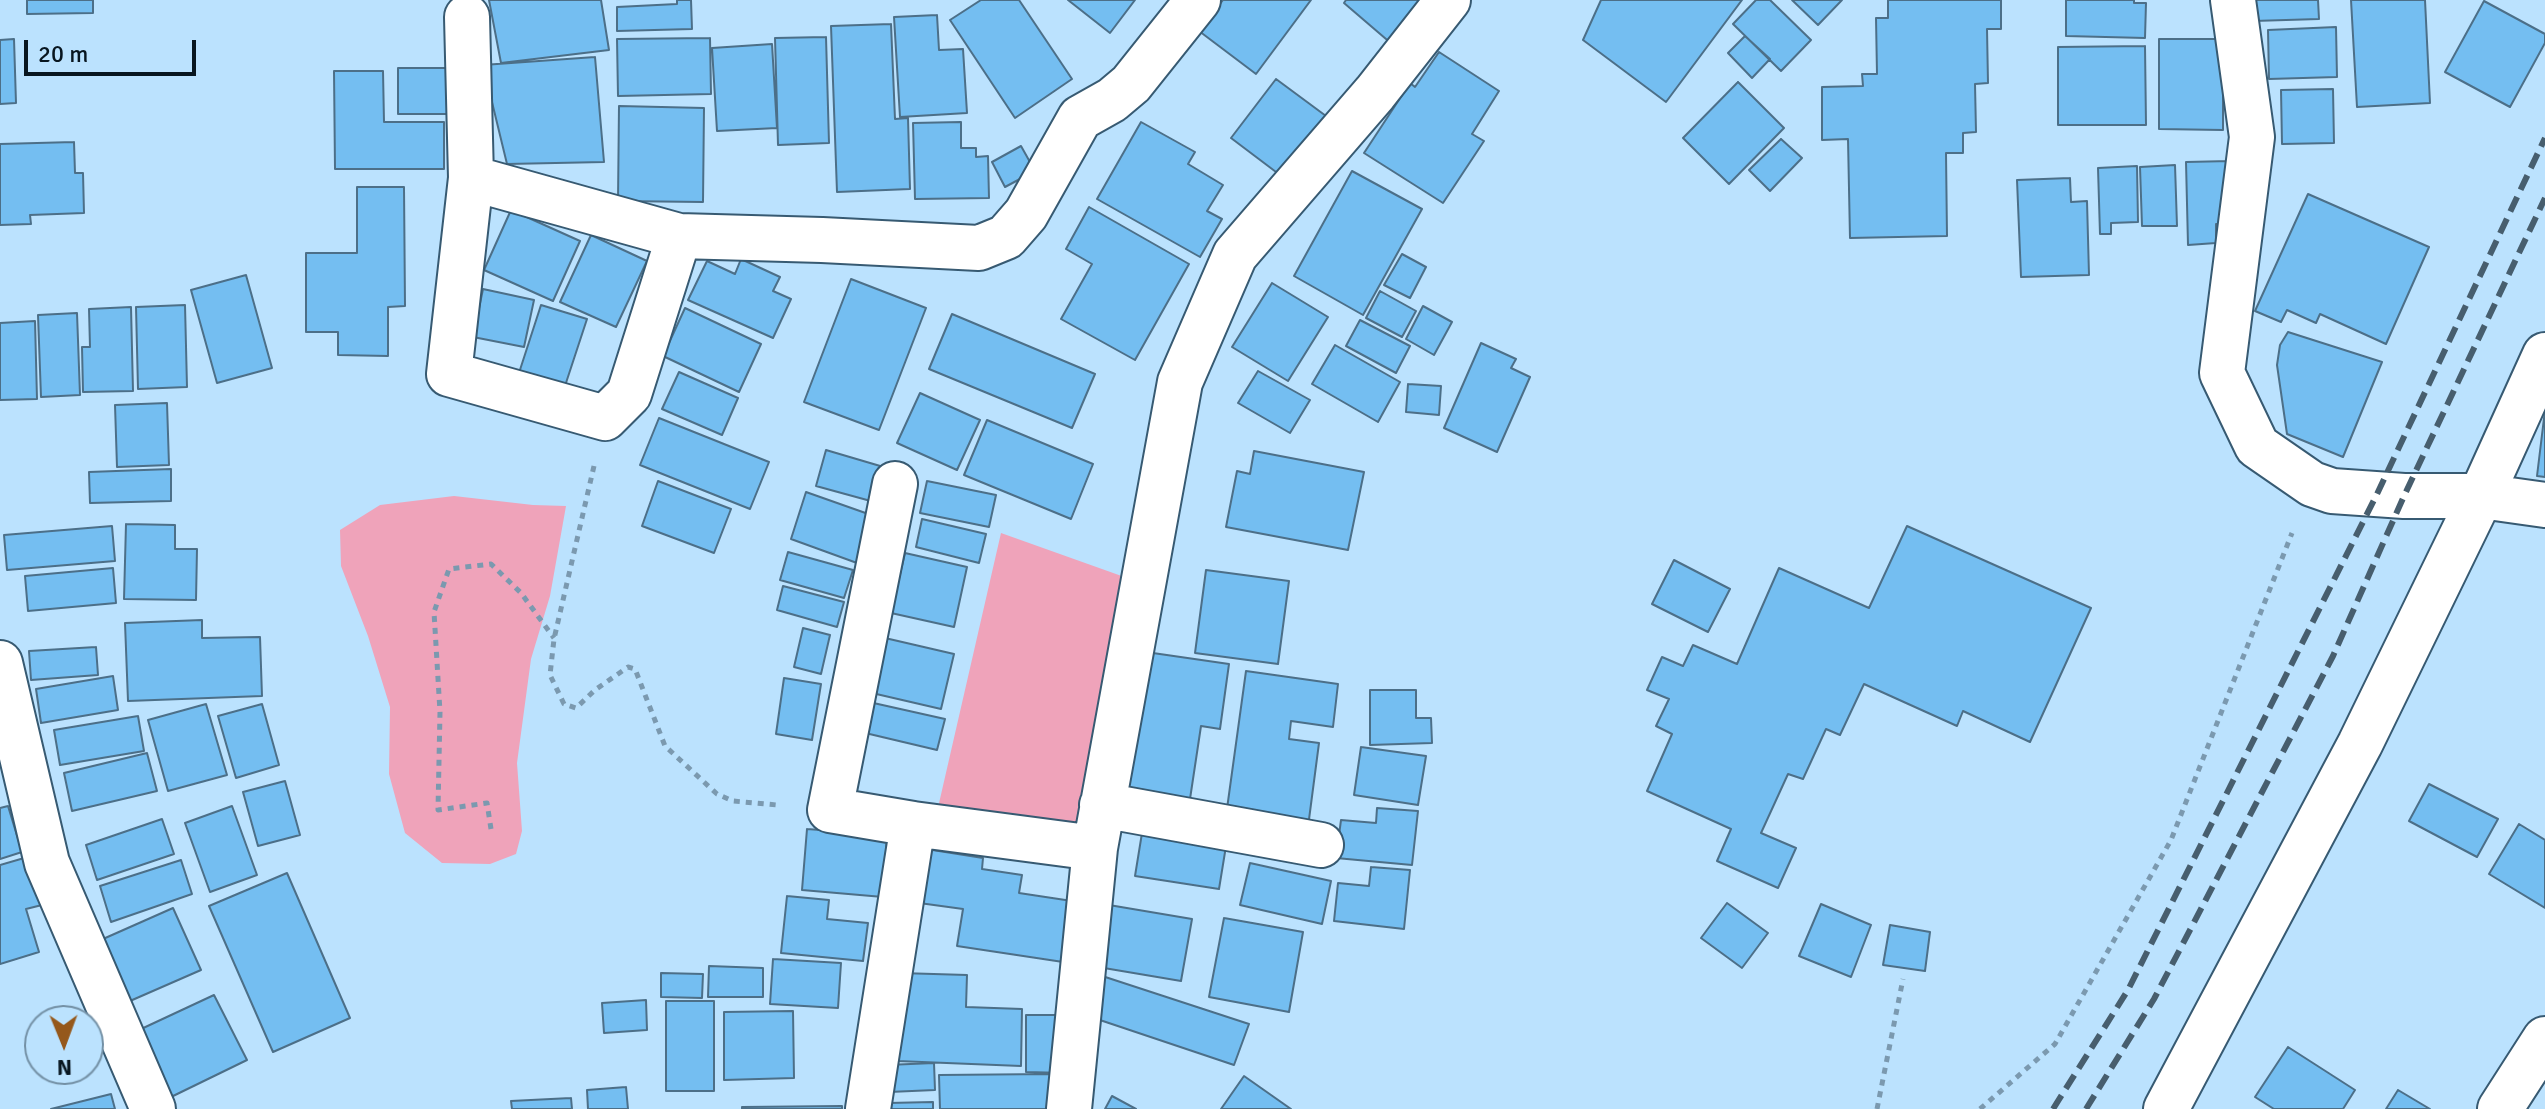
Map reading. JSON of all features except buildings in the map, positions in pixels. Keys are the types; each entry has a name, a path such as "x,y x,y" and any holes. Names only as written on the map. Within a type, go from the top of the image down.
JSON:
{"street":[{"path":"471,178 679,236 979,248 1006,237 1026,214 1080,118 1112,100 1131,84 1198,0"},
{"path":"1069,1109 1095,848 1180,382 1235,255 1375,93 1448,0"},
{"path":"2233,0 2252,137 2222,373 2257,446 2312,484 2332,491 2481,496 2545,505"},
{"path":"467,17 471,178 449,374 605,418 629,394 679,236"},
{"path":"2166,1109 2360,744 2481,496 2545,355"},
{"path":"895,484 830,810 1095,848"},
{"path":"0,663 47,863 153,1109"},
{"path":"1102,805 1321,845"},
{"path":"868,1109 913,824"},
{"path":"2500,1109 2545,1039"}],"path":[{"path":"605,418 554,639 550,675 564,704 576,708 628,667 635,669 665,746 717,794 733,801 830,810"},
{"path":"1980,1109 2055,1044 2171,840 2312,484"},
{"path":"491,829 487,803 438,810 440,712 434,612 449,569 491,564 521,593 554,639"},
{"path":"1877,1109 1903,979"}],"shaded area":[{"path":"454,496 566,506 550,596 531,659 517,763 522,831 516,854 490,864 442,863 405,833 389,774 390,707 368,636 341,566 340,530 380,505"},
{"path":"1001,533 1130,579 1085,832 937,812"}],"railway":[{"path":"2053,1109 2128,990 2377,494 2545,138"},
{"path":"2086,1109 2154,999 2333,656 2404,496 2545,198"}]}
